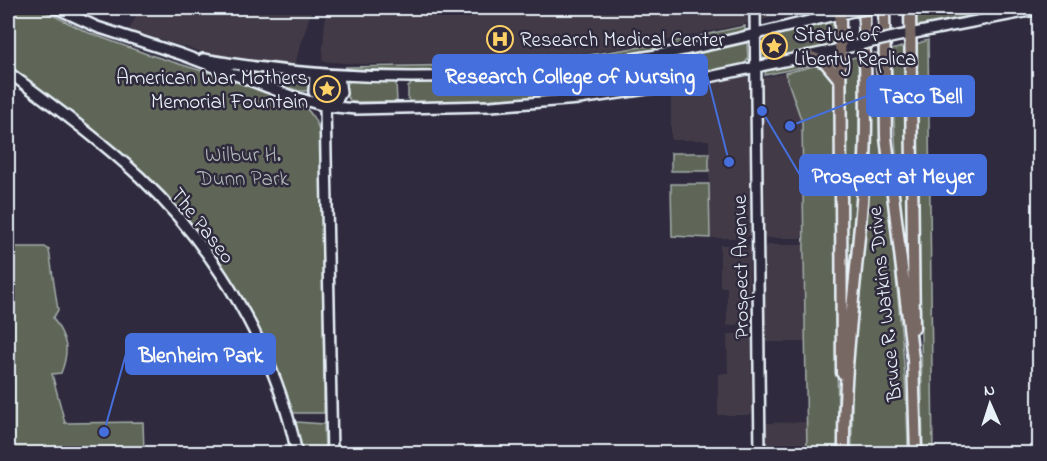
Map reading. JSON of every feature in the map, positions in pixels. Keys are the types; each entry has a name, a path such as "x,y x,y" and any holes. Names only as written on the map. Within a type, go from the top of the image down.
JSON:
{"highway":[{"name":"Bruce R. Watkins Drive","path":"884,8 885,137 913,359 916,453"},
{"path":"910,8 913,359"},
{"name":"Bruce R. Watkins Drive","path":"844,453 843,397 865,156 858,9"},
{"path":"840,11 843,397"},
{"path":"808,56 825,62 840,81"}],"main road":[{"path":"56,8 97,27 325,106 404,110 579,99 667,86 910,33 1040,9"},
{"name":"Prospect Avenue","path":"755,8 760,453"},
{"path":"183,55 315,75 339,76 466,75 555,69 666,53 755,34 840,11 872,8"},
{"name":"The Paseo","path":"8,72 139,176 198,242 231,291 254,331 285,409 297,453"},
{"path":"315,75 315,96 325,106 332,453"},
{"path":"325,106 340,97 342,88 339,76"}],"shaded area":[{"path":"68,8 94,8 95,17 91,18"},
{"path":"140,8 312,8 294,67 209,54 129,30"},
{"name":"Research Medical Center","path":"326,8 748,8 748,23 660,42 575,55 463,64 358,64 322,61"},
{"name":"Research Medical Center","path":"761,8 817,8 761,20"},
{"path":"785,73 802,122 805,238 767,238 763,236 762,78"},
{"path":"743,75 748,78 750,235 745,238 710,238 709,140 671,140 671,92 675,88"},
{"path":"720,245 748,245 750,248 749,323 727,326 727,287 720,287"},
{"path":"767,245 805,245 805,342 765,342 764,248"},
{"path":"727,334 751,334 752,413 749,415 718,415 718,374 728,373"},
{"path":"806,422 807,453 766,454 767,423"}],"green space":[{"name":"Wilbur H. Dunn Park","path":"8,8 38,8 89,33 147,54 296,100 311,114 317,125 322,144 324,413 290,413 252,320 229,276 200,235 179,211 109,145 8,67"},
{"path":"914,8 1008,8 918,27 915,26"},
{"path":"834,21 834,45 767,60 761,57 760,42 765,36"},
{"path":"745,26 741,32 673,47 672,42"},
{"path":"928,40 933,454 923,453 916,44"},
{"path":"745,41 748,59 744,64 675,79 671,77 670,60 675,56"},
{"path":"661,44 660,49 586,60 582,56"},
{"path":"905,46 909,135 911,302 893,113 891,50"},
{"path":"874,53 877,53 876,78"},
{"path":"860,56 858,183 846,305 843,60"},
{"path":"575,57 573,62 445,71 354,71 345,67 469,65"},
{"path":"811,61 812,65 765,75 766,70"},
{"path":"822,64 832,74 835,83 838,453 807,453 802,122 785,73"},
{"path":"236,69 307,79 310,86 307,91 300,91 235,72"},
{"path":"569,72 574,76 574,90 567,95 412,104 408,99 408,87 414,81"},
{"path":"876,78 879,86 904,361 908,453 852,454 852,373 869,193 872,85"},
{"path":"351,81 396,82 397,102 351,102 345,93 346,84"},
{"path":"671,153 709,153 709,171 671,171"},
{"path":"671,184 709,184 710,238 672,236"},
{"path":"8,247 45,247 49,250 58,310 53,318 66,345 66,358 61,373 52,374 65,423 143,422 144,453 8,453"},
{"path":"296,422 324,424 325,453 301,453"}],"place":[{"name":"Research Medical Center","path":"500,39"},
{"name":"Statue of Liberty Replica","path":"774,46"},
{"name":"American War Mothers Memorial Fountain","path":"327,89"},
{"name":"Prospect at Meyer","path":"762,111"},
{"name":"Taco Bell","path":"790,126"},
{"name":"Research College of Nursing","path":"729,162"},
{"name":"Blenheim Park","path":"104,432"}]}
